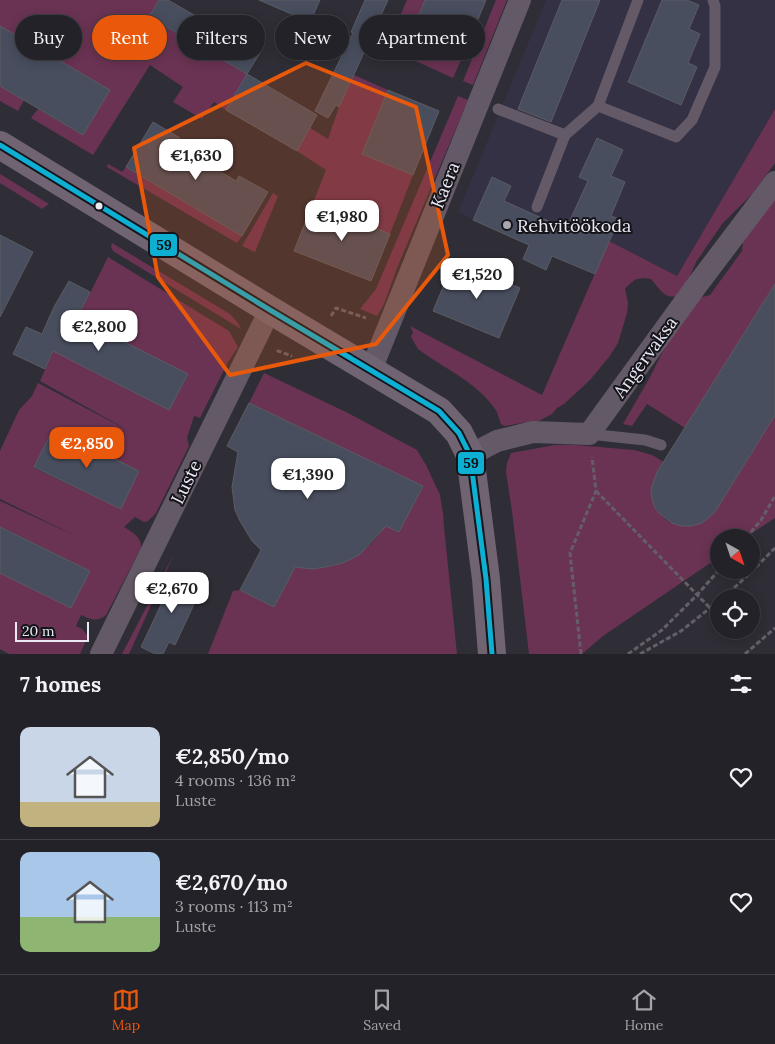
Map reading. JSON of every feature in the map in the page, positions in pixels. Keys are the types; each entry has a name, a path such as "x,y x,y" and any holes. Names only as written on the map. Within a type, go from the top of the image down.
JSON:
{"street":[{"name":"Kaera","path":"371,370 520,0"},
{"path":"0,144 270,310 439,411 459,433 470,455 486,579 492,654"},
{"name":"Angervaksa","path":"589,434 697,285 775,182"},
{"name":"Luste","path":"101,654 270,310"},
{"path":"470,455 497,441 533,432 589,434"}],"lane":[{"path":"537,207 565,135 598,106 638,0"},
{"path":"598,106 676,137 692,120 715,67 715,6 713,0"},
{"path":"498,109 565,135"},
{"path":"589,434 645,440 661,446"}],"path":[{"path":"581,654 570,553 596,491 589,434"},
{"path":"596,491 710,608 681,631 640,654"},
{"path":"754,529 775,496"},
{"path":"733,589 775,548"},
{"path":"628,654 662,630 711,579"},
{"path":"745,654 775,628"}],"highlighted area":[{"path":"306,63 416,107 448,255 376,344 230,375 158,277 134,148"}],"shaded area":[{"path":"0,0 159,0 151,15 92,15 92,60 167,60 167,28 177,34 177,60 222,60 247,74 226,110 214,102 202,119 173,102 183,87 150,65 93,155 31,118 38,109 83,135 110,90 58,60 82,60 82,15 15,15 15,35 0,28"},
{"path":"407,0 425,0 419,15 400,15"},
{"path":"496,0 507,0 485,55 485,27"},
{"path":"546,0 775,0 775,109 677,276 609,241 595,274 458,212"},
{"path":"413,60 461,60 453,78"},
{"path":"472,60 483,60 473,85 463,81"},
{"path":"354,75 388,90 362,154 413,175 390,234 313,203 326,170 297,151 310,128 328,139 339,107"},
{"path":"0,86 24,100 18,111 0,101"},
{"path":"458,96 468,100 397,268 384,304 377,316 360,309 376,289"},
{"path":"775,109 775,163 753,193 722,224 696,262 682,294 671,297 667,296 651,279 642,278 631,283 625,289 628,303 627,313 618,343 590,380 552,414 537,422 505,426 501,424 498,414 488,399 479,391 418,349 411,337 413,332 410,326 542,395 609,241 677,276"},
{"path":"108,164 122,172 126,167 242,236 237,243 107,167"},
{"path":"0,174 49,204 42,209 0,183"},
{"path":"273,193 278,196 255,252 242,246"},
{"path":"775,194 775,284 685,428 647,404 632,426 623,424 667,343 699,298 710,295 742,251 744,233"},
{"path":"112,243 230,314 241,329 113,251"},
{"path":"108,257 229,331 238,347 228,362 200,418 194,416 187,438 189,446 156,513 148,521 144,522 135,517 124,527 138,538 141,548 106,615 96,620 81,615 76,626 82,629 88,636 80,654 9,654 0,649 0,573 90,571 3,528 0,534 0,501 80,538 0,499 0,451 19,410 32,396 38,383 131,432 40,381 66,324 73,327","holes":["84,367 188,375 169,410","52,430 139,471 121,509 34,468"]},
{"path":"264,373 348,413 417,450 440,495 457,654 208,654 233,591 240,590 274,607 295,567 323,568 347,561 368,547 385,525 399,532 423,486 249,403"},
{"path":"775,415 775,518 758,529 710,529 710,563 603,636 582,654 529,654 506,472 511,453 555,445 576,445 634,450 652,455 664,462 651,489 655,508 665,519 681,526 691,526 715,512"},
{"path":"174,554 129,654 122,654"}],"building":[{"path":"159,0 168,0 194,15 177,15 177,33 167,27 167,15 150,15"},
{"path":"259,0 320,0 313,15 294,15"},
{"path":"365,0 388,0 381,15 359,15 359,60 361,60 339,107 336,105 328,118 315,111 340,60 349,60 349,41 353,33 351,32"},
{"path":"425,0 486,0 480,15 419,15"},
{"path":"562,0 600,0 551,122 518,109"},
{"path":"662,0 687,0 699,5 689,29 700,34 688,63 697,67 681,105 628,82"},
{"path":"0,26 15,35 15,60 58,60 110,90 83,135 0,86"},
{"path":"223,60 256,60 247,74"},
{"path":"247,74 317,115 297,151 226,110"},
{"path":"388,90 439,111 413,175 362,154"},
{"path":"153,122 180,138 176,145 236,181 239,176 268,192 242,236 126,167"},
{"path":"597,138 623,150 611,176 625,182 611,216 619,219 595,274 552,256 546,270 523,259 529,245 473,220 492,177 511,186 504,201 566,229 588,181 579,177"},
{"path":"313,203 390,234 371,281 294,251"},
{"path":"0,235 33,252 0,317"},
{"path":"454,261 520,288 499,338 433,311"},
{"path":"69,281 90,292 77,318 188,374 169,410 53,351 45,369 13,354 26,327 42,334 54,307"},
{"path":"775,284 775,415 715,512 702,523 691,526 681,526 672,523 655,508 652,499 651,489 657,472"},
{"path":"249,403 423,486 399,532 386,526 359,555 343,563 312,569 295,567 274,607 240,590 261,550 252,541 235,510 232,487 238,452 227,446"},
{"path":"53,429 139,471 121,509 34,467"},
{"path":"0,527 90,571 71,608 0,573"},
{"path":"176,573 203,585 175,645 169,642 163,654 155,654 141,647"}],"transit line":[{"name":"59","path":"0,145 439,411 459,433 470,455 486,579 492,654"}],"place":[{"name":"Rehvitöökoda","path":"507,225"}]}
